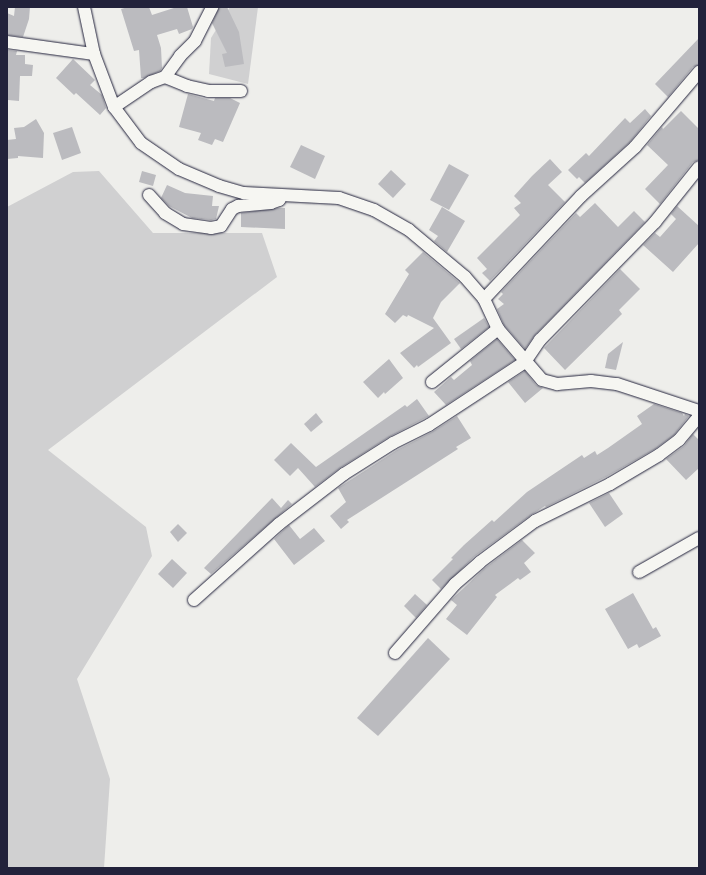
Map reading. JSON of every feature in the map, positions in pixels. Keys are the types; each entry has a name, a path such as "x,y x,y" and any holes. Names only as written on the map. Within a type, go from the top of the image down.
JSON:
{"street":[{"path":"84,7 94,54 114,107 141,143 179,169 219,186 244,193 339,198 374,210 409,230 465,277 484,299 498,329 542,380 557,384 591,381 617,384 699,412"},
{"path":"114,107 151,82 165,77 180,56 195,41 212,7"},
{"path":"7,42 94,54"},
{"path":"484,299 581,196 635,147 699,72"},
{"path":"165,77 187,86 208,91 241,91"},
{"path":"194,600 279,524 344,474 393,443 429,425 525,362 540,340 655,222 699,167"},
{"path":"149,195 165,213 183,224 211,228 221,226 232,209 238,206 271,203 279,200 282,196"},
{"path":"432,382 498,329"},
{"path":"395,653 455,584 480,562 535,521 610,484 659,455 679,440 699,416"},
{"path":"638,572 699,538"}],"shaded area":[{"path":"230,7 258,7 248,84 209,74 211,38"},
{"path":"99,171 153,233 262,233 277,277 48,450 146,527 152,556 77,679 110,779 104,868 7,868 7,207 73,172"}],"building":[{"path":"15,7 30,7 29,19 23,37 7,35 7,13 14,16"},
{"path":"128,7 149,7 152,15 177,7 187,7 193,27 192,29 179,34 177,29 157,35 161,48 162,68 160,71 144,78 141,78 139,50 134,51 121,9"},
{"path":"219,7 227,7 239,32 244,64 225,67 222,54 227,53 212,23"},
{"path":"699,38 699,65 693,67 668,97 655,84"},
{"path":"7,50 17,51 16,55 25,55 25,64 33,65 32,76 20,76 19,101 8,100"},
{"path":"73,59 95,80 90,85 102,95 106,108 100,115 76,93 74,95 56,78"},
{"path":"188,94 214,101 215,98 230,98 240,103 223,142 215,139 212,145 198,140 201,133 179,127"},
{"path":"645,109 651,116 630,142 585,183 579,177 577,179 568,170 586,153 589,156 625,118 630,123"},
{"path":"681,111 699,129 699,160 693,162 660,204 645,189 668,165 647,145 662,127 663,129"},
{"path":"36,119 44,133 43,158 18,156 18,158 7,159 7,140 16,139 14,128 24,127"},
{"path":"72,127 81,153 62,160 53,133"},
{"path":"301,145 325,156 315,179 290,167"},
{"path":"550,159 562,172 548,185 565,202 490,281 482,273 487,269 477,258 520,215 514,208 521,203 514,196"},
{"path":"449,164 469,175 449,210 430,200"},
{"path":"391,170 406,184 393,198 378,184"},
{"path":"142,171 156,175 153,186 139,182"},
{"path":"167,185 185,193 213,196 212,206 219,206 216,219 211,220 192,218 169,206 161,198"},
{"path":"595,203 618,227 634,211 645,222 535,335 525,349 504,325 497,309 504,304 498,299 503,294 501,292 576,213 580,217"},
{"path":"677,206 699,226 699,243 673,272 643,245 655,233 660,237 676,219 671,214"},
{"path":"442,207 465,221 447,252 434,241 438,236 429,230"},
{"path":"285,208 285,229 241,227 241,213"},
{"path":"423,252 460,283 441,302 433,318 451,343 418,367 417,365 414,368 400,353 434,328 408,315 407,317 403,315 395,323 385,314 409,274 405,270"},
{"path":"620,269 640,289 619,310 622,314 565,370 544,348"},
{"path":"484,318 489,327 461,349 454,339"},
{"path":"497,339 515,360 446,405 434,392 451,377 454,380 472,365 470,361"},
{"path":"623,342 616,370 605,368 608,354"},
{"path":"389,359 403,378 385,394 384,392 378,398 363,382"},
{"path":"525,371 536,385 543,388 525,403 508,382"},
{"path":"417,399 429,416 389,437 340,468 315,487 298,468 290,476 274,460 291,443 316,467 405,405 407,407"},
{"path":"654,404 682,413 684,416 685,414 689,416 674,435 655,449 606,477 546,507 545,506 531,515 475,556 441,589 432,580 453,559 451,558 464,545 492,520 494,522 527,492 582,455 584,458 595,451 597,455 608,448 642,424 637,416"},
{"path":"316,413 323,422 311,432 304,424"},
{"path":"457,416 471,438 456,447 458,449 347,520 349,522 341,529 330,516 346,502 338,488 397,450 432,432"},
{"path":"693,434 699,440 699,468 686,480 666,459 684,446"},
{"path":"609,493 623,514 605,527 589,503"},
{"path":"272,498 281,508 288,500 292,504 211,574 204,568"},
{"path":"178,524 187,533 178,542 170,532"},
{"path":"289,525 300,539 314,528 325,541 294,565 274,539"},
{"path":"522,540 535,553 524,563 531,572 520,580 518,578 495,595 497,597 467,635 446,619 457,605 451,600 485,568"},
{"path":"172,559 187,573 173,588 158,574"},
{"path":"633,593 653,629 656,627 661,636 639,648 637,644 628,649 605,609"},
{"path":"415,594 427,605 416,618 404,606"},
{"path":"428,638 450,659 378,736 357,718"}]}
